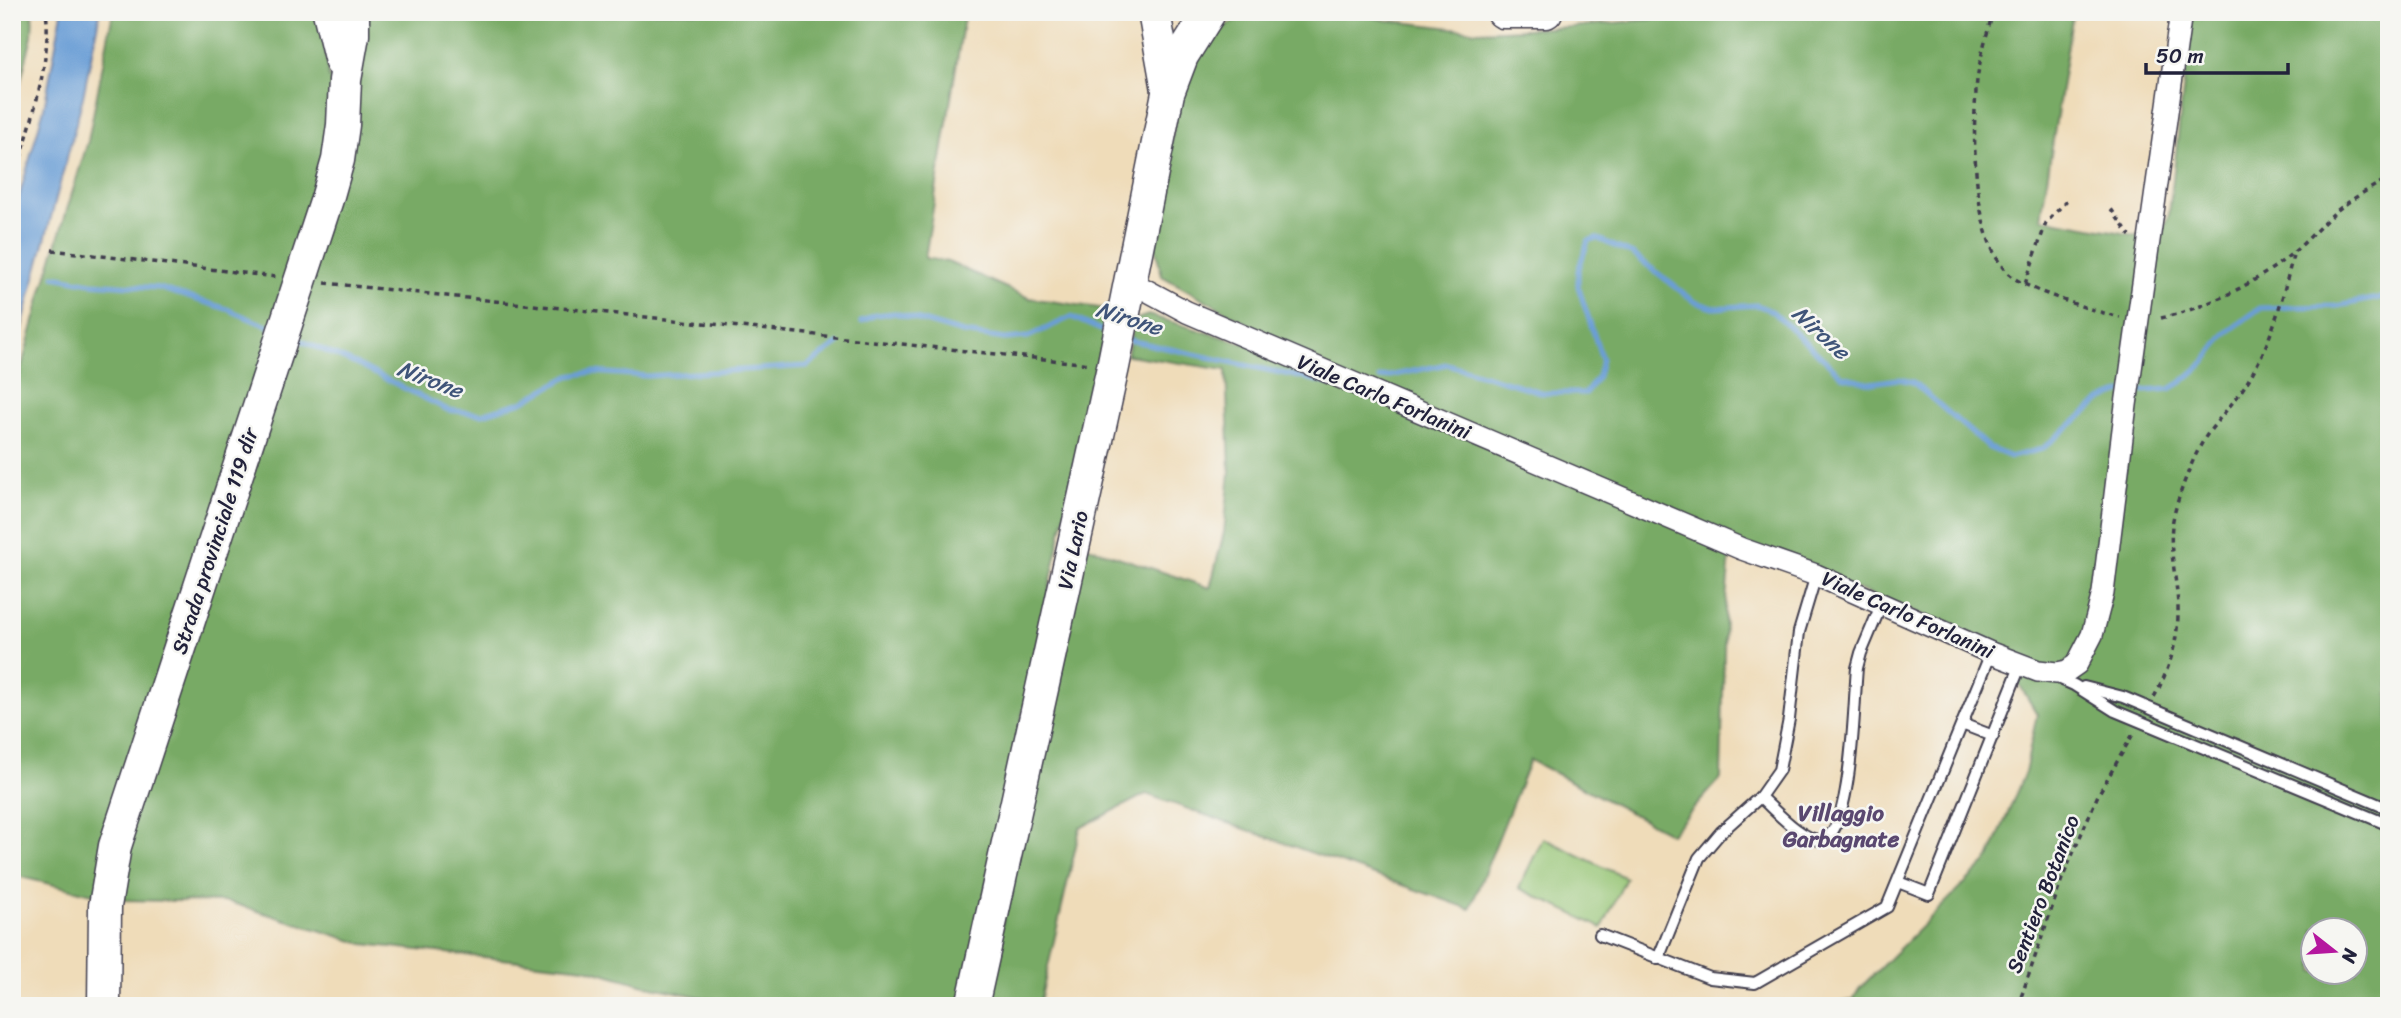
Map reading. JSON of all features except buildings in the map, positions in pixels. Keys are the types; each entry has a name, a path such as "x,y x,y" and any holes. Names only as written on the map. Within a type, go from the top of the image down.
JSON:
{"street":[{"name":"Strada provinciale 119 dir","path":"329,12 345,80"},
{"name":"Strada provinciale 119 dir","path":"104,1006 105,906 115,846 338,160 353,12"},
{"name":"Via Lario","path":"1154,12 1168,93"},
{"path":"1169,12 1184,17 1210,13"},
{"path":"1503,12 1546,12"},
{"path":"2047,673 2067,671 2077,664 2098,618 2181,12"},
{"name":"Via Lario","path":"972,1006 1117,349 1168,93 1182,55 1210,13"},
{"name":"Viale Carlo Forlanini","path":"1131,282 1224,329 1742,549 1816,575 1991,653 2047,673"}],"lane":[{"path":"1658,959 1699,858 1721,832 1760,797 1773,781 1781,763 1799,632 1816,575"},
{"path":"1760,797 1802,834 1817,840 1824,840 1831,835 1839,819 1850,769 1857,668 1882,603"},
{"path":"1600,935 1710,978 1755,983 1887,907 1991,653"},
{"path":"1898,882 1929,894 2021,664"},
{"path":"2047,673 2074,685 2115,711 2389,825"},
{"path":"2074,685 2123,697 2389,809"},
{"path":"1962,724 1993,736"}],"path":[{"path":"12,187 47,45 46,12"},
{"path":"1993,12 1978,78 1974,117 1980,206 1989,239 1998,260 2010,275 2025,284 2104,314 2123,317"},
{"path":"2161,318 2188,312 2230,293 2268,271 2361,193 2389,178"},
{"path":"2025,284 2046,223 2069,198"},
{"path":"52,250 296,293 1117,349"},
{"path":"2178,606 2172,565 2172,526 2182,489 2207,435 2236,400 2255,370 2282,302 2294,251"},
{"name":"Sentiero Botanico","path":"2018,1006 2062,879 2098,795"}],"green space":[{"path":"12,12 33,12 32,36 12,116"},
{"path":"113,12 320,12 329,78 360,77 362,12 965,12 925,258 948,262 1029,298 1114,310 1092,386 961,1006 745,1006 652,987 585,968 363,944 229,902 118,900 12,875 12,402 43,288 88,141"},
{"path":"1251,12 1348,12 1385,20 1477,31 1572,27 1674,17 1688,12 2073,12 2041,218 2151,238 2166,224 2169,214 2192,12 2389,12 2389,1006 1827,1006 1853,1000 1859,989 1989,859 2025,772 2037,714 1995,643 1750,547 1730,557 1725,611 1721,778 1671,834 1530,760 1470,909 1146,794 1080,828 1039,1006 985,1006 1083,545 1210,588 1224,532 1230,471 1226,370 1127,355 1134,320 1148,315 1246,344 1252,326 1162,276 1154,242 1180,90 1200,50 1227,25"},
{"path":"1543,838 1626,878 1602,928 1519,888"}],"water":[{"path":"62,12 100,12 83,97 12,364 12,222 44,108"}],"waterway":[{"name":"Nirone","path":"1380,378 1447,364 1544,393 1586,393 1598,376 1602,359 1578,286 1578,271 1588,241 1596,238 1633,254 1695,302 1714,308 1757,305 1772,311 1842,376 1871,383 1898,379 1913,382 1989,448 2011,457 2042,449 2101,400 2122,392"},
{"name":"Nirone","path":"54,276 91,283 159,288 227,309 274,329"},
{"name":"Nirone","path":"2131,392 2170,389 2183,381 2205,362 2225,334 2260,308 2337,306 2389,296"},
{"name":"Nirone","path":"861,322 875,315 895,313 963,333 1005,339 1028,337 1071,317 1110,334"},
{"name":"Nirone","path":"293,337 358,365 448,410 482,414 522,402 569,376 593,372 647,376 807,366 838,344"},
{"name":"Nirone","path":"1129,340 1332,384"}],"district":[{"name":"Villaggio Garbagnate","path":"1841,826"}]}
